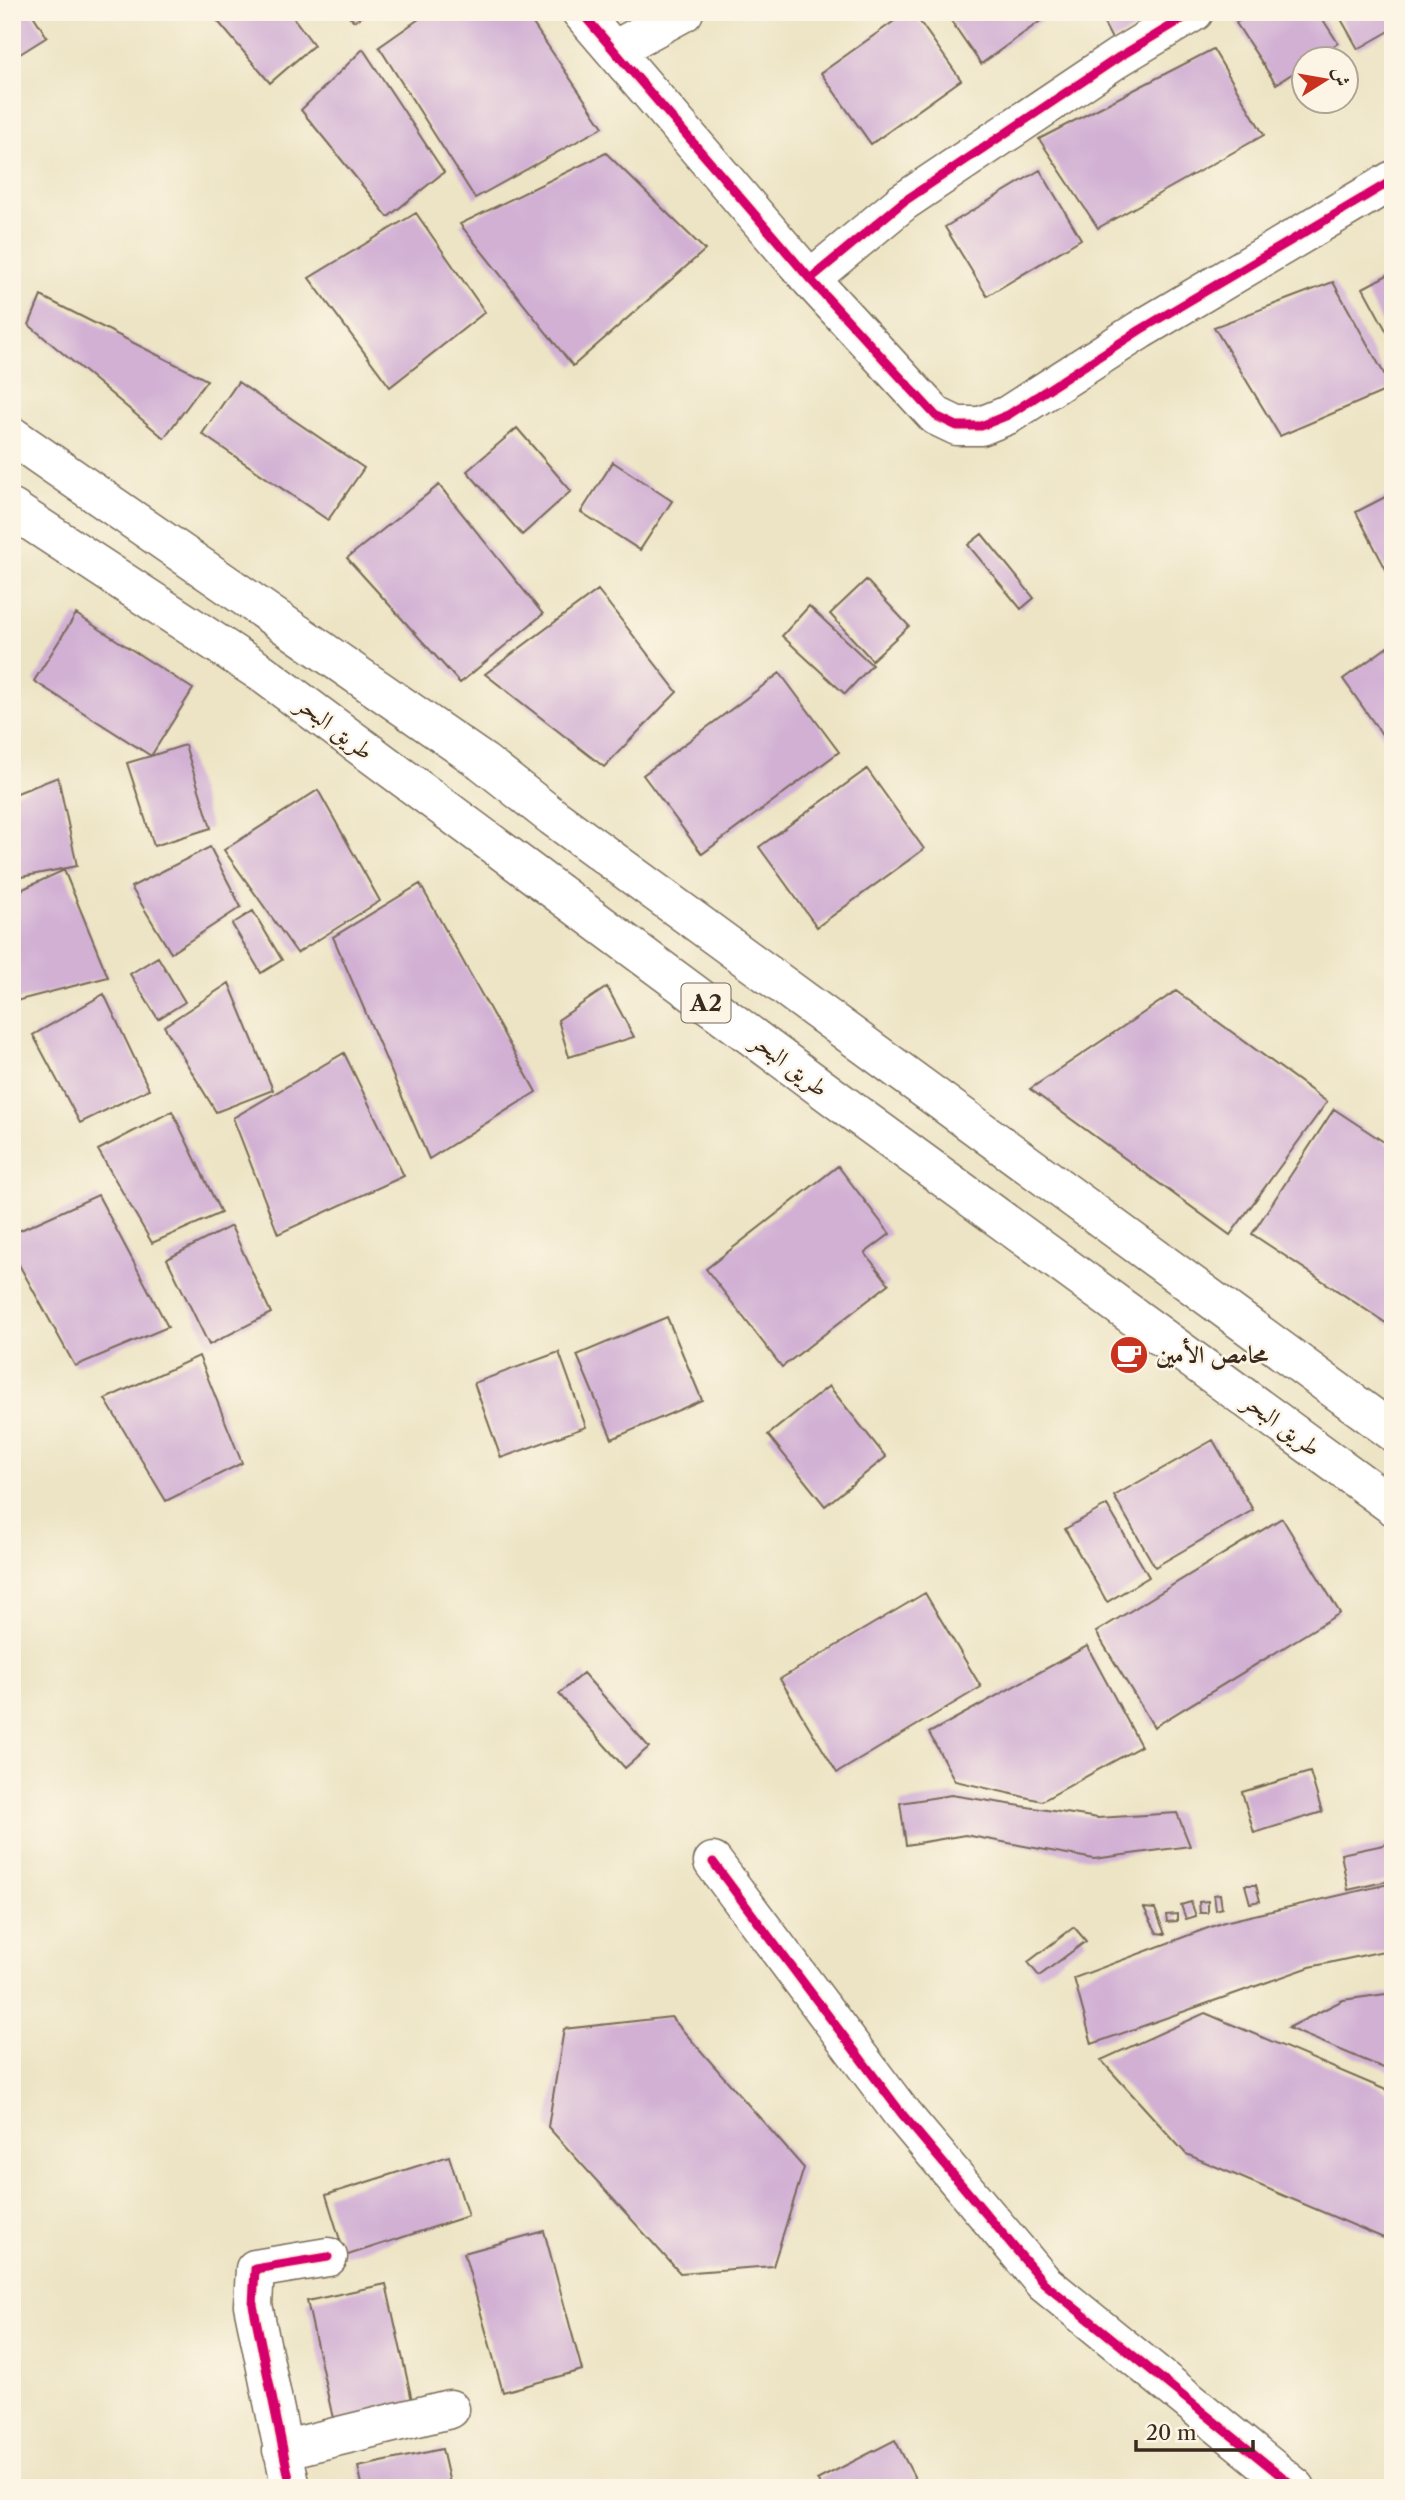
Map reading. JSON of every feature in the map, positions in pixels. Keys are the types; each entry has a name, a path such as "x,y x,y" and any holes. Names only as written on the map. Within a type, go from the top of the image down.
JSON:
{"main road":[{"path":"581,12 810,279 936,416 957,426 981,426 1009,415 1140,330 1393,180"},
{"path":"614,50 684,12"},
{"path":"810,279 903,202 1119,57 1194,12"},
{"name":"A2","path":"12,436 483,762 553,817 1393,1432"},
{"name":"طريق البحر","path":"12,509 262,673 848,1108 1393,1506"},
{"path":"149,598 172,547"},
{"path":"529,872 553,817"},
{"path":"713,1862 902,2114 1044,2283 1296,2488"},
{"path":"291,2488 253,2305 255,2269 328,2257"},
{"path":"282,2450 450,2409"}],"building":[{"path":"12,12 31,12 47,37 12,59"},
{"path":"210,12 289,12 314,45 270,83"},
{"path":"345,12 370,12 354,21"},
{"path":"429,12 525,12 603,127 475,198 379,47"},
{"path":"907,12 913,12 961,80 871,144 821,73"},
{"path":"945,12 1043,12 1046,17 981,64"},
{"path":"1098,12 1166,12 1113,41"},
{"path":"1253,12 1318,12 1338,43 1334,46 1290,46 1290,75 1276,84 1236,23"},
{"path":"1337,12 1393,12 1393,29 1360,48 1356,46"},
{"path":"363,49 444,172 388,217 301,110"},
{"path":"1213,49 1264,135 1098,228 1039,139"},
{"path":"606,153 705,250 573,366 460,224"},
{"path":"1040,170 1081,239 987,296 945,227"},
{"path":"416,213 485,312 390,387 309,278"},
{"path":"1393,272 1393,343 1363,288"},
{"path":"1333,282 1392,388 1280,436 1214,327"},
{"path":"41,296 207,380 164,438 29,325"},
{"path":"238,382 364,468 328,520 202,434"},
{"path":"517,428 571,491 522,535 467,471"},
{"path":"613,462 672,501 640,550 581,512"},
{"path":"439,485 543,614 460,683 347,558"},
{"path":"1393,493 1393,583 1356,512"},
{"path":"982,534 1034,598 1021,609 968,545"},
{"path":"866,580 909,626 872,660 830,614"},
{"path":"598,590 677,692 604,767 485,674"},
{"path":"809,606 872,665 845,694 782,636"},
{"path":"76,614 193,689 151,756 34,681"},
{"path":"1393,643 1393,750 1343,679"},
{"path":"780,673 839,752 702,854 643,775"},
{"path":"185,745 211,828 154,846 127,763"},
{"path":"867,769 924,849 817,927 759,847"},
{"path":"58,777 77,866 21,877 12,851 12,795"},
{"path":"318,790 380,901 297,953 224,850"},
{"path":"210,847 241,907 171,953 131,887"},
{"path":"64,870 108,977 12,1002 12,894"},
{"path":"420,884 536,1092 429,1159 333,937"},
{"path":"253,911 282,960 261,973 232,924"},
{"path":"158,957 185,1002 158,1019 130,974"},
{"path":"229,983 273,1090 216,1112 164,1026"},
{"path":"607,987 634,1037 569,1057 558,1020"},
{"path":"1176,991 1327,1102 1230,1235 1030,1089"},
{"path":"104,994 149,1089 80,1123 33,1035"},
{"path":"344,1053 404,1176 278,1234 233,1118"},
{"path":"1334,1109 1393,1148 1393,1319 1389,1325 1252,1234"},
{"path":"172,1111 221,1213 152,1243 98,1150"},
{"path":"838,1166 890,1234 865,1253 889,1284 782,1367 706,1269"},
{"path":"98,1195 168,1327 75,1366 12,1252 12,1234"},
{"path":"231,1226 271,1313 209,1345 167,1259"},
{"path":"667,1317 702,1400 612,1439 577,1355"},
{"path":"559,1352 586,1427 501,1458 474,1383"},
{"path":"199,1356 242,1463 166,1501 105,1399"},
{"path":"829,1386 886,1457 825,1506 768,1435"},
{"path":"1213,1440 1253,1510 1155,1567 1114,1496"},
{"path":"1107,1505 1149,1577 1107,1602 1065,1529"},
{"path":"1282,1518 1340,1613 1154,1727 1096,1632"},
{"path":"925,1593 981,1687 837,1773 780,1679"},
{"path":"1087,1646 1141,1746 1042,1801 955,1781 929,1733"},
{"path":"583,1673 649,1747 625,1768 559,1694"},
{"path":"1310,1772 1322,1812 1254,1833 1242,1792"},
{"path":"951,1795 1098,1818 1177,1813 1190,1846 1094,1859 965,1835 906,1845 900,1803"},
{"path":"1393,1843 1393,1880 1348,1890 1341,1854"},
{"path":"1393,1883 1393,1949 1310,1967 1092,2044 1074,1978 1224,1922"},
{"path":"1245,1885 1256,1885 1260,1901 1250,1903"},
{"path":"1220,1894 1222,1908 1216,1910 1214,1895"},
{"path":"1208,1901 1208,1913 1200,1913 1199,1902"},
{"path":"1191,1902 1196,1916 1186,1919 1181,1905"},
{"path":"1144,1908 1155,1909 1165,1934 1157,1933"},
{"path":"1177,1914 1177,1921 1167,1922 1166,1915"},
{"path":"1074,1927 1086,1941 1039,1976 1028,1962"},
{"path":"1393,1993 1393,2072 1288,2028 1343,2000"},
{"path":"1205,2013 1393,2093 1393,2242 1186,2154 1101,2060"},
{"path":"671,2017 804,2168 773,2266 680,2273 548,2127 564,2029"},
{"path":"449,2156 468,2216 345,2256 326,2195"},
{"path":"544,2231 582,2370 503,2392 464,2253"},
{"path":"386,2284 413,2405 334,2423 307,2301"},
{"path":"895,2440 920,2488 822,2488 817,2480"},
{"path":"442,2449 451,2488 363,2488 358,2467"}],"cycle path":[{"path":"581,12 810,279 936,416 957,426 981,426 1008,415 1140,330 1393,180"},
{"path":"810,279 903,202 1119,57 1194,12"},
{"path":"713,1862 902,2114 1044,2283 1296,2488"},
{"path":"291,2488 253,2305 255,2269 328,2257"}],"place":[{"name":"محامص الأمين","path":"1129,1355"}]}
